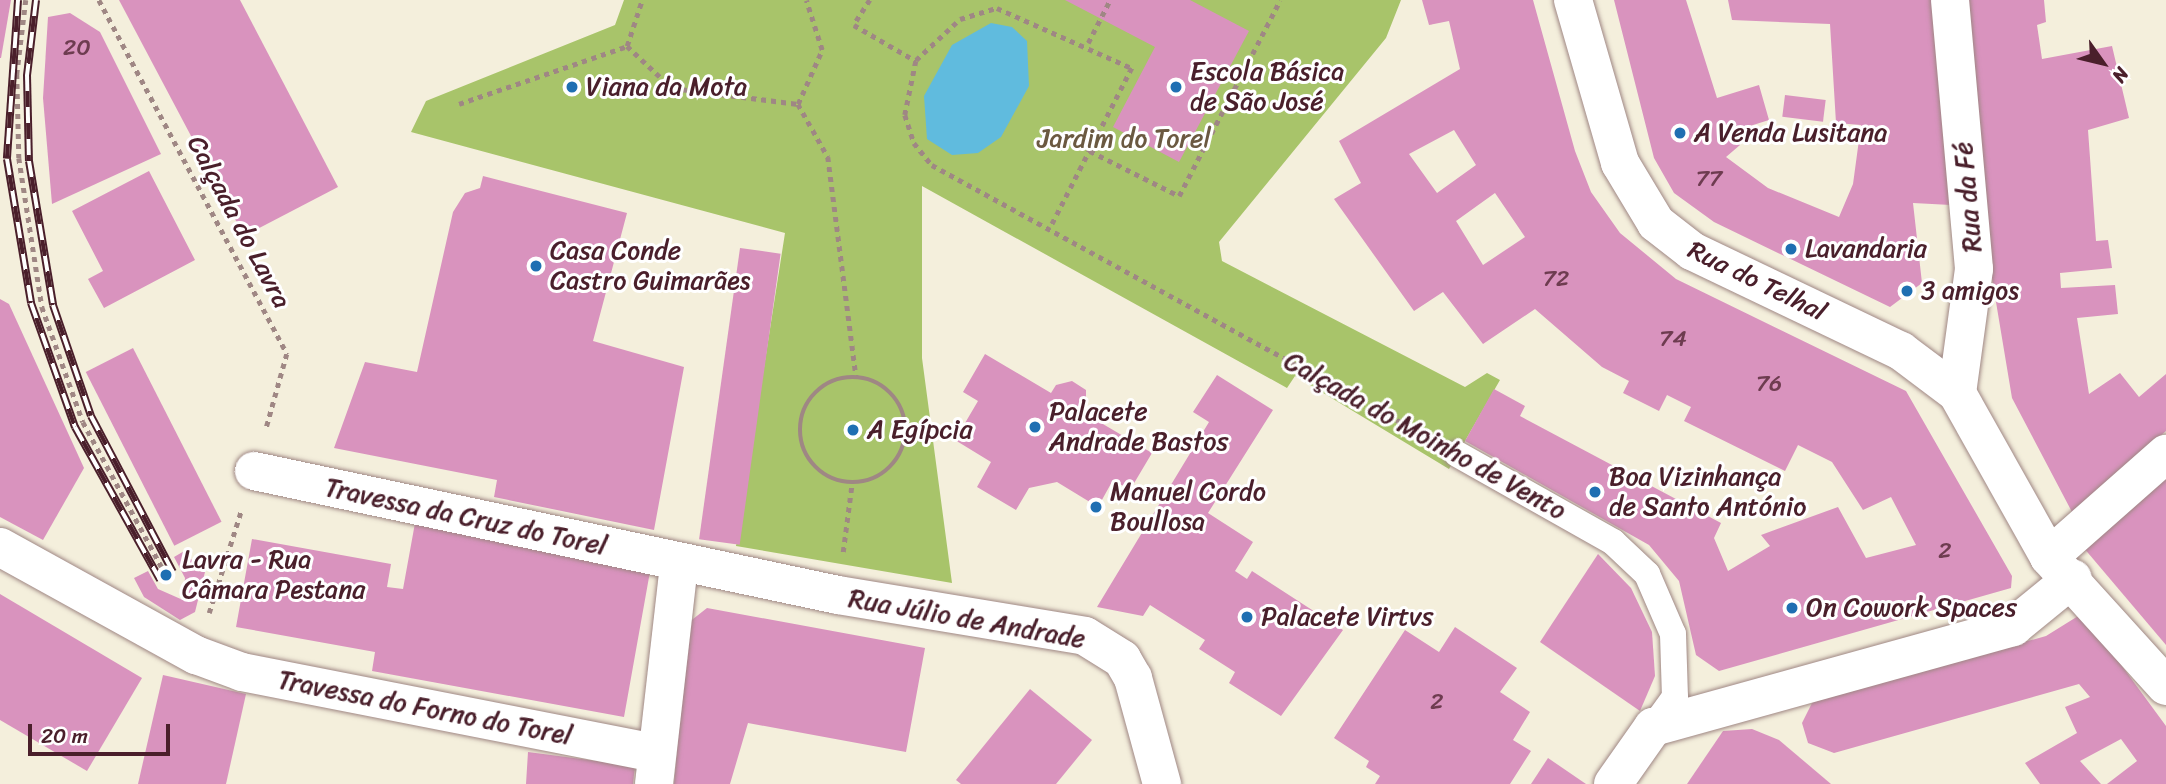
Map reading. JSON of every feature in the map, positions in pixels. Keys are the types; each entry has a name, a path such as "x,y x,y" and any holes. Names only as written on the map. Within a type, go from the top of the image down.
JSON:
{"street":[{"name":"Rua do Telhal","path":"1573,0 1620,163 1656,223 1692,251 1901,351 1957,393"},
{"name":"Rua da Fé","path":"1950,0 1974,269 1957,393"},
{"path":"1957,393 2061,568 2166,686"},
{"path":"1653,727 2013,627 2061,568 2166,454"},
{"name":"Travessa da Cruz do Torel","path":"254,471 679,562"},
{"name":"Travessa do Forno do Torel","path":"0,547 196,655 242,672 655,769"},
{"path":"655,769 679,562"},
{"name":"Rua Júlio de Andrade","path":"679,562 838,595 1103,644 1133,678 1162,784"},
{"name":"Calçada do Moinho de Vento","path":"1613,784 1653,727"}],"lane":[{"name":"Calçada do Moinho de Vento","path":"1457,454 1614,542 1647,575 1673,634 1675,697 1653,727"}],"path":[{"path":"26,0 17,74 19,158 42,307 83,422 166,575"},
{"name":"Calçada do Lavra","path":"99,0 287,354 254,471 196,655"},
{"path":"627,46 642,0"},
{"path":"798,104 822,50 806,0"},
{"path":"870,0 854,25 916,61"},
{"path":"1087,43 1110,0"},
{"path":"1090,151 1179,196 1280,0"},
{"path":"997,8 1087,43 1132,68 1051,226 932,165 914,143 905,104 916,61 960,19 997,8"},
{"path":"627,46 672,88 798,104"},
{"path":"459,104 627,46"},
{"path":"798,104 828,157 856,376"},
{"name":"Calçada do Moinho de Vento","path":"1051,226 1457,454"},
{"path":"856,376 890,390 901,405 906,440 887,472 852,483 821,472 802,445 800,428 812,397 839,379 856,376"},
{"path":"838,595 852,483"}],"green space":[{"name":"Jardim do Torel","path":"624,0 1401,0 1386,38 1219,242 1222,261 1465,387 1487,373 1500,380 1449,469 1295,376 1287,388 922,186 922,358 952,583 736,546 785,233 411,132 426,101 615,25"}],"water":[{"path":"991,23 1012,27 1027,41 1029,86 1001,137 978,153 952,155 927,139 924,96 952,45"}],"building":[{"path":"0,0 11,0 1,58 0,58"},
{"path":"119,0 240,0 338,187 244,236"},
{"name":"Escola Básica de São José","path":"1065,0 1190,0 1249,31 1179,162 1113,127 1155,47"},
{"path":"1422,0 1533,0 1575,151 1591,192 1620,233 1676,279 1906,391 2012,576 2011,588 1719,671 1696,655 1679,581 1649,545 1465,441 1494,389 1525,406 1520,416 1721,523 1714,538 1728,571 1770,546 1761,535 1838,507 1866,558 1916,545 1891,497 1863,510 1832,462 1798,445 1785,471 1684,421 1691,407 1667,395 1659,411 1623,393 1629,381 1602,367 1535,309 1483,344 1443,292 1414,311 1334,199 1361,183 1339,141 1460,69 1449,21 1429,25","holes":["1454,130 1476,165 1437,193 1409,154","1495,193 1525,237 1483,265 1456,221"]},
{"path":"1614,0 1686,0 1717,98 1759,85 1769,120 1734,131 1740,145 1726,157 1768,188 1839,217 1853,184 1861,125 1836,123 1830,24 1732,20 1728,0 1934,0 1951,205 1913,203 1922,283 1890,307 1714,222 1674,193 1654,158"},
{"path":"1964,0 2044,0 2046,22 2037,25 2042,59 2112,46 2129,118 2088,130 2096,241 2108,240 2112,268 2060,273 2061,288 2115,285 2118,314 2077,318 2089,394 2120,373 2139,397 2166,374 2166,431 2072,512 2012,398 1988,254"},
{"path":"70,13 100,32 161,154 52,204 43,98 48,17"},
{"path":"1785,95 1826,100 1823,122 1782,117"},
{"path":"149,171 195,260 104,308 88,279 103,271 72,211"},
{"path":"483,176 627,213 593,341 684,367 654,530 494,497 497,480 334,448 365,362 417,372 453,212 465,193 480,188"},
{"path":"740,248 781,254 740,545 699,539"},
{"path":"0,299 9,304 84,468 43,540 0,517"},
{"path":"133,348 222,522 174,546 86,372"},
{"name":"Palacete Andrade Bastos","path":"985,354 1051,393 1056,385 1072,381 1086,390 1086,414 1152,453 1130,490 1113,480 1098,507 1057,482 1029,488 1016,510 977,487 991,462 955,440 978,401 963,392"},
{"path":"1217,375 1273,410 1208,513 1253,542 1235,571 1247,579 1252,571 1343,630 1281,716 1229,683 1235,672 1199,649 1205,640 1150,605 1143,616 1097,607 1209,422 1193,412"},
{"path":"2166,473 2166,645 2083,547"},
{"path":"415,523 651,566 624,717 372,671 375,652 236,627 252,539 391,564 387,587 403,589"},
{"path":"186,550 198,571 205,572 195,612 180,620 144,597 134,578 148,571 158,589 183,600 185,578 174,557"},
{"path":"1598,554 1631,588 1652,632 1655,676 1640,711 1540,642"},
{"path":"0,594 142,678 87,771 0,720"},
{"path":"707,608 925,648 906,752 748,723 730,784 674,784 688,623"},
{"path":"2083,613 2166,726 2166,784 2107,784 2137,761 2121,739 2080,761 2101,784 2040,784 2025,763 2077,733 2065,707 2090,697 2079,684 1834,753 1808,743 1802,723 1813,701 2046,636"},
{"path":"1455,627 1517,668 1500,692 1530,712 1513,740 1531,751 1510,784 1375,784 1380,776 1366,767 1369,761 1334,738 1405,630 1439,652"},
{"path":"163,675 246,694 226,784 138,784"},
{"path":"1030,689 1092,740 1056,784 961,784 956,780"},
{"path":"1752,729 1779,740 1831,784 1687,784 1723,731"},
{"path":"528,752 635,766 633,784 526,784"},
{"path":"1548,758 1586,784 1531,784"}],"railway":[{"path":"18,0 7,159 31,303 75,427 160,580"},
{"path":"36,0 27,75 29,161 53,305 91,416 173,572"}],"place":[{"name":"Viana da Mota","path":"572,87"},
{"name":"Escola Básica de São José","path":"1176,87"},
{"name":"A Venda Lusitana","path":"1680,133"},
{"name":"Lavandaria","path":"1791,249"},
{"name":"Casa Conde Castro Guimarães","path":"536,266"},
{"name":"3 amigos","path":"1907,291"},
{"name":"Palacete Andrade Bastos","path":"1035,427"},
{"name":"A Egípcia","path":"853,430"},
{"name":"Boa Vizinhança de Santo António","path":"1595,492"},
{"name":"Manuel Cordo Boullosa","path":"1096,507"},
{"name":"Lavra - Rua Câmara Pestana","path":"166,575"},
{"name":"On Cowork Spaces","path":"1792,608"},
{"name":"Palacete Virtvs","path":"1247,617"}]}
